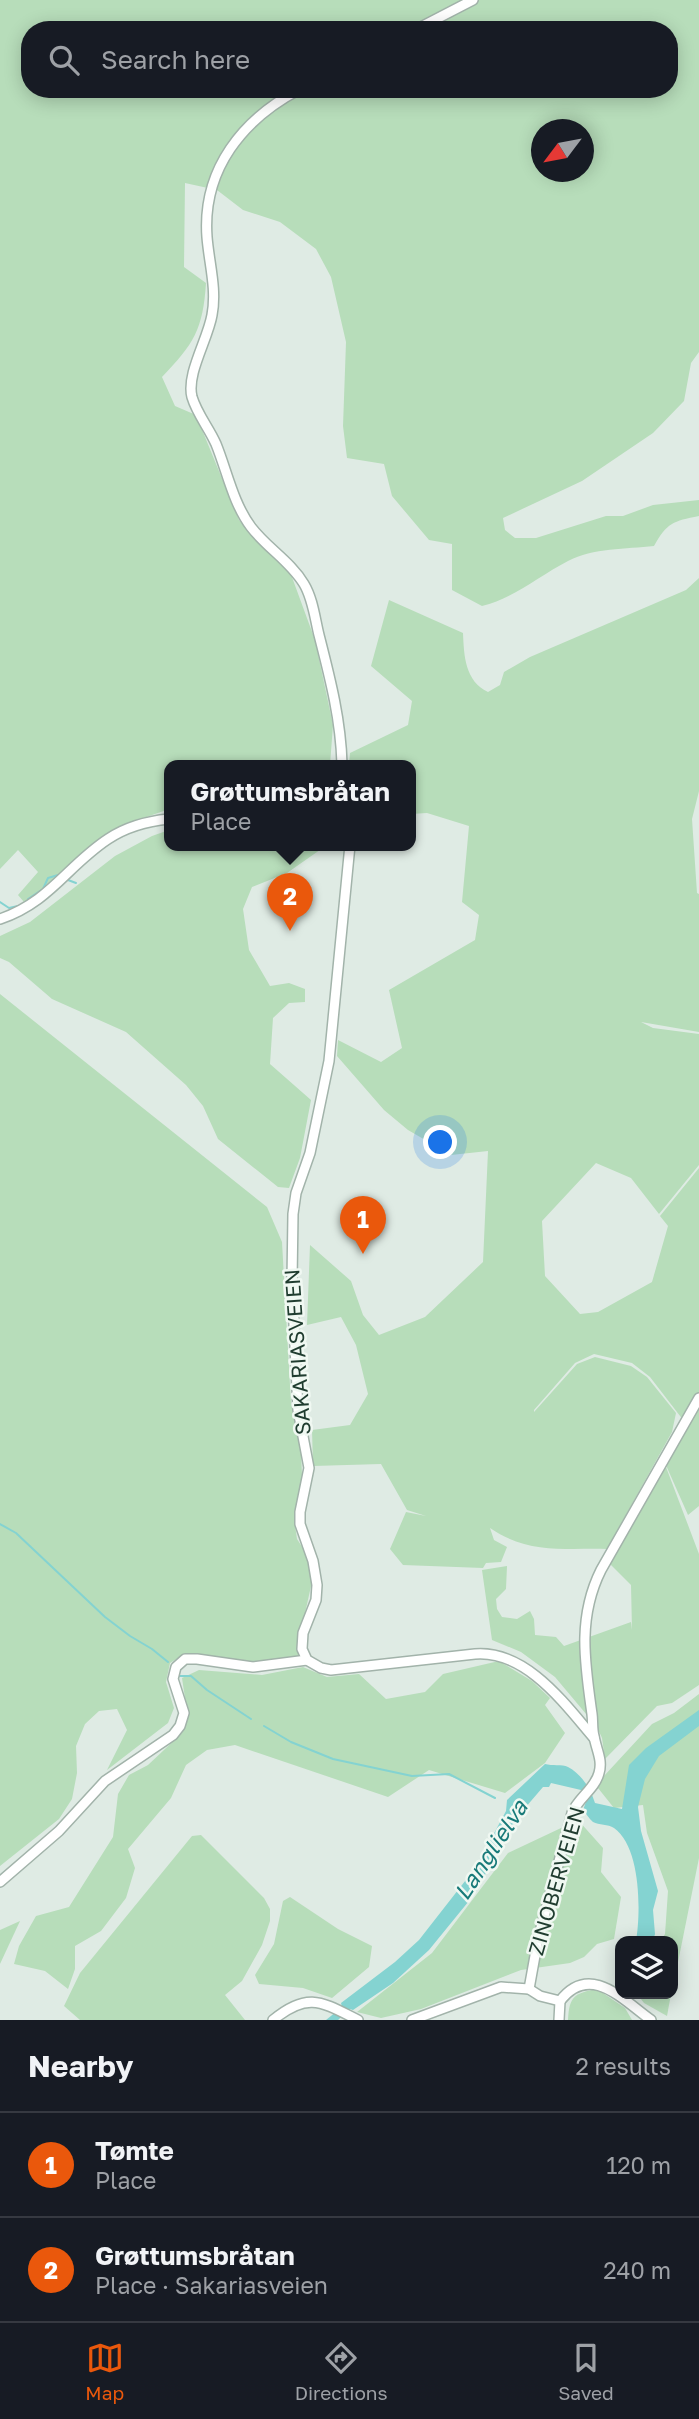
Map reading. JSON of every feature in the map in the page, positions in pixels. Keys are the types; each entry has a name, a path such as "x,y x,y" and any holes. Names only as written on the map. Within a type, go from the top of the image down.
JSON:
{"street":[{"path":"432,21 473,0"},
{"path":"284,98 267,108 245,128 230,149 214,185 207,224 214,291 213,314 194,372 191,390 248,523 293,567 306,588 337,708 341,760"},
{"path":"0,919 20,912 40,900 92,851 111,837 164,819"},
{"name":"SAKARIASVEIEN","path":"307,1660 302,1642 316,1600 317,1585 313,1561 300,1524 309,1468 298,1410 292,1281 293,1214 296,1193 310,1153 329,1061 349,851"},
{"name":"ZINOBERVEIEN","path":"529,1989 538,1939 569,1822 574,1807 597,1778 600,1766 594,1738 583,1643 589,1598 601,1570 699,1398"},
{"path":"0,1882 59,1831 105,1781 177,1731 184,1713 173,1679 174,1670 179,1663 191,1658 260,1667 307,1660 321,1668 339,1670 487,1653 512,1660 529,1671 547,1686 594,1738"},
{"path":"559,2020 560,2001 571,1990 592,1983 605,1987 651,2020"},
{"path":"412,2020 493,1989 510,1986 529,1989 540,1996 560,2001"},
{"path":"273,2020 302,2003 324,2003 358,2020"},
{"path":"632,2006 637,2020"}],"green space":[{"path":"0,0 699,0 699,352 691,363 684,401 653,433 582,481 503,518 505,530 515,538 536,538 606,516 623,516 653,505 699,500 699,516 672,524 654,546 610,550 578,557 516,592 482,606 452,590 452,544 429,540 392,496 384,464 347,458 343,426 346,342 331,277 316,249 280,222 243,210 217,190 185,183 184,267 206,283 205,299 195,335 182,355 162,377 175,406 196,415 239,520 258,542 289,569 315,640 333,725 330,760 164,760 164,811 113,831 24,902 18,895 38,872 18,850 0,869"},
{"path":"699,578 699,791 692,819 699,894 699,1032 641,1022 653,1028 699,1034 699,1165 659,1214 631,1178 596,1163 542,1221 545,1276 580,1314 598,1312 652,1282 668,1226 660,1216 699,1168 699,1506 688,1515 665,1463 687,1425 650,1377 632,1363 594,1354 575,1363 534,1412 577,1364 595,1357 631,1366 647,1377 676,1413 672,1432 607,1549 532,1546 490,1528 494,1540 507,1547 501,1562 486,1563 483,1568 403,1565 390,1549 406,1512 426,1516 407,1510 381,1464 313,1466 312,1430 350,1425 368,1394 356,1345 341,1317 307,1325 310,1245 351,1281 363,1315 379,1335 425,1317 483,1262 488,1151 451,1155 408,1130 384,1110 337,1056 338,1040 381,1062 402,1048 389,990 475,940 479,915 462,902 469,826 427,813 416,814 416,760 349,760 350,753 408,725 412,701 371,666 389,600 463,633 465,659 470,675 488,692 500,685 504,672 530,657 686,590"},
{"path":"164,832 164,851 318,851 287,873 252,887 243,909 249,950 270,986 289,983 305,989 305,1002 289,1003 273,1018 270,1064 311,1100 300,1158 289,1188 278,1187 218,1139 203,1106 186,1085 126,1032 52,999 9,962 0,958 0,936 30,922 115,856"},
{"path":"0,994 267,1207 282,1242 291,1403 301,1451 302,1475 294,1518 297,1539 308,1556 313,1577 298,1645 300,1658 250,1664 181,1656 170,1663 166,1682 174,1708 168,1723 107,1770 127,1730 117,1709 99,1711 85,1724 76,1746 77,1773 72,1799 59,1819 0,1866"},
{"path":"666,1467 699,1554 699,1685 672,1703 657,1706 605,1759 602,1738 597,1727 555,1677 521,1652 492,1640 482,1570 507,1566 506,1589 496,1599 497,1609 502,1617 517,1619 530,1611 534,1619 535,1635 556,1637 564,1646 631,1622 632,1630 631,1585 610,1564"},
{"path":"499,1661 532,1681 550,1698 545,1705 565,1733 545,1763 505,1793 429,1770 388,1797 235,1745 207,1750 186,1765 171,1798 128,1849 135,1868 126,1898 101,1931 75,1946 75,1969 68,1989 45,1971 14,1964 19,1946 36,1916 69,1907 113,1837 118,1794 129,1775 148,1765 182,1733 188,1718 182,1678 199,1670 262,1675 303,1667 327,1677 359,1674 386,1699 425,1692 443,1674"},
{"path":"699,1694 699,1858 678,1962 678,1936 664,1936 668,1891 647,1833 643,1805 614,1808 598,1788 604,1776 652,1724 674,1713"},
{"path":"578,1820 603,1848 601,1872 621,1897 614,1939 597,1944 584,1957 570,1963 521,1970 421,2009 381,2018 357,2012 432,1953 508,1853"},
{"path":"201,1835 264,1898 270,1909 270,1921 262,1945 242,1981 225,1995 245,2020 80,2020 64,2006 80,1973 192,1836"},
{"path":"290,1897 338,1929 372,1946 369,1967 332,1998 303,1988 259,1984 255,1975 274,1944 283,1901"},
{"path":"20,1921 0,1964 0,1930"},
{"path":"597,1989 625,2008 632,2020 568,2020 570,2006 575,1997"},
{"path":"641,1999 670,1999 667,2016"}],"water":[{"name":"Langlielva","path":"699,1710 699,1726 659,1756 645,1779 638,1807 641,1831 658,1891 653,1910 654,1936 636,1936 637,1881 630,1850 623,1837 614,1828 590,1819 583,1810 587,1799 581,1790 551,1783 549,1787 543,1787 519,1815 473,1896 429,1950 393,1983 353,2010 350,2009 338,2020 326,2020 342,2007 341,2003 419,1940 476,1867 506,1811 507,1800 545,1764 568,1767 584,1782 595,1803 622,1809 629,1765 646,1748"}],"waterway":[{"path":"28,899 43,889 48,878 58,875"},
{"path":"68,880 76,883"},
{"path":"0,902 9,908 18,906"},
{"path":"0,1524 16,1533 105,1617 168,1662"},
{"path":"179,1676 191,1676 251,1719"},
{"name":"Langlielva","path":"264,1726 291,1742 333,1759 412,1776 449,1774 495,1798"}],"place":[{"name":"Grøttumsbråtan","path":"290,931"},
{"name":"Tømte","path":"363,1254"}]}
